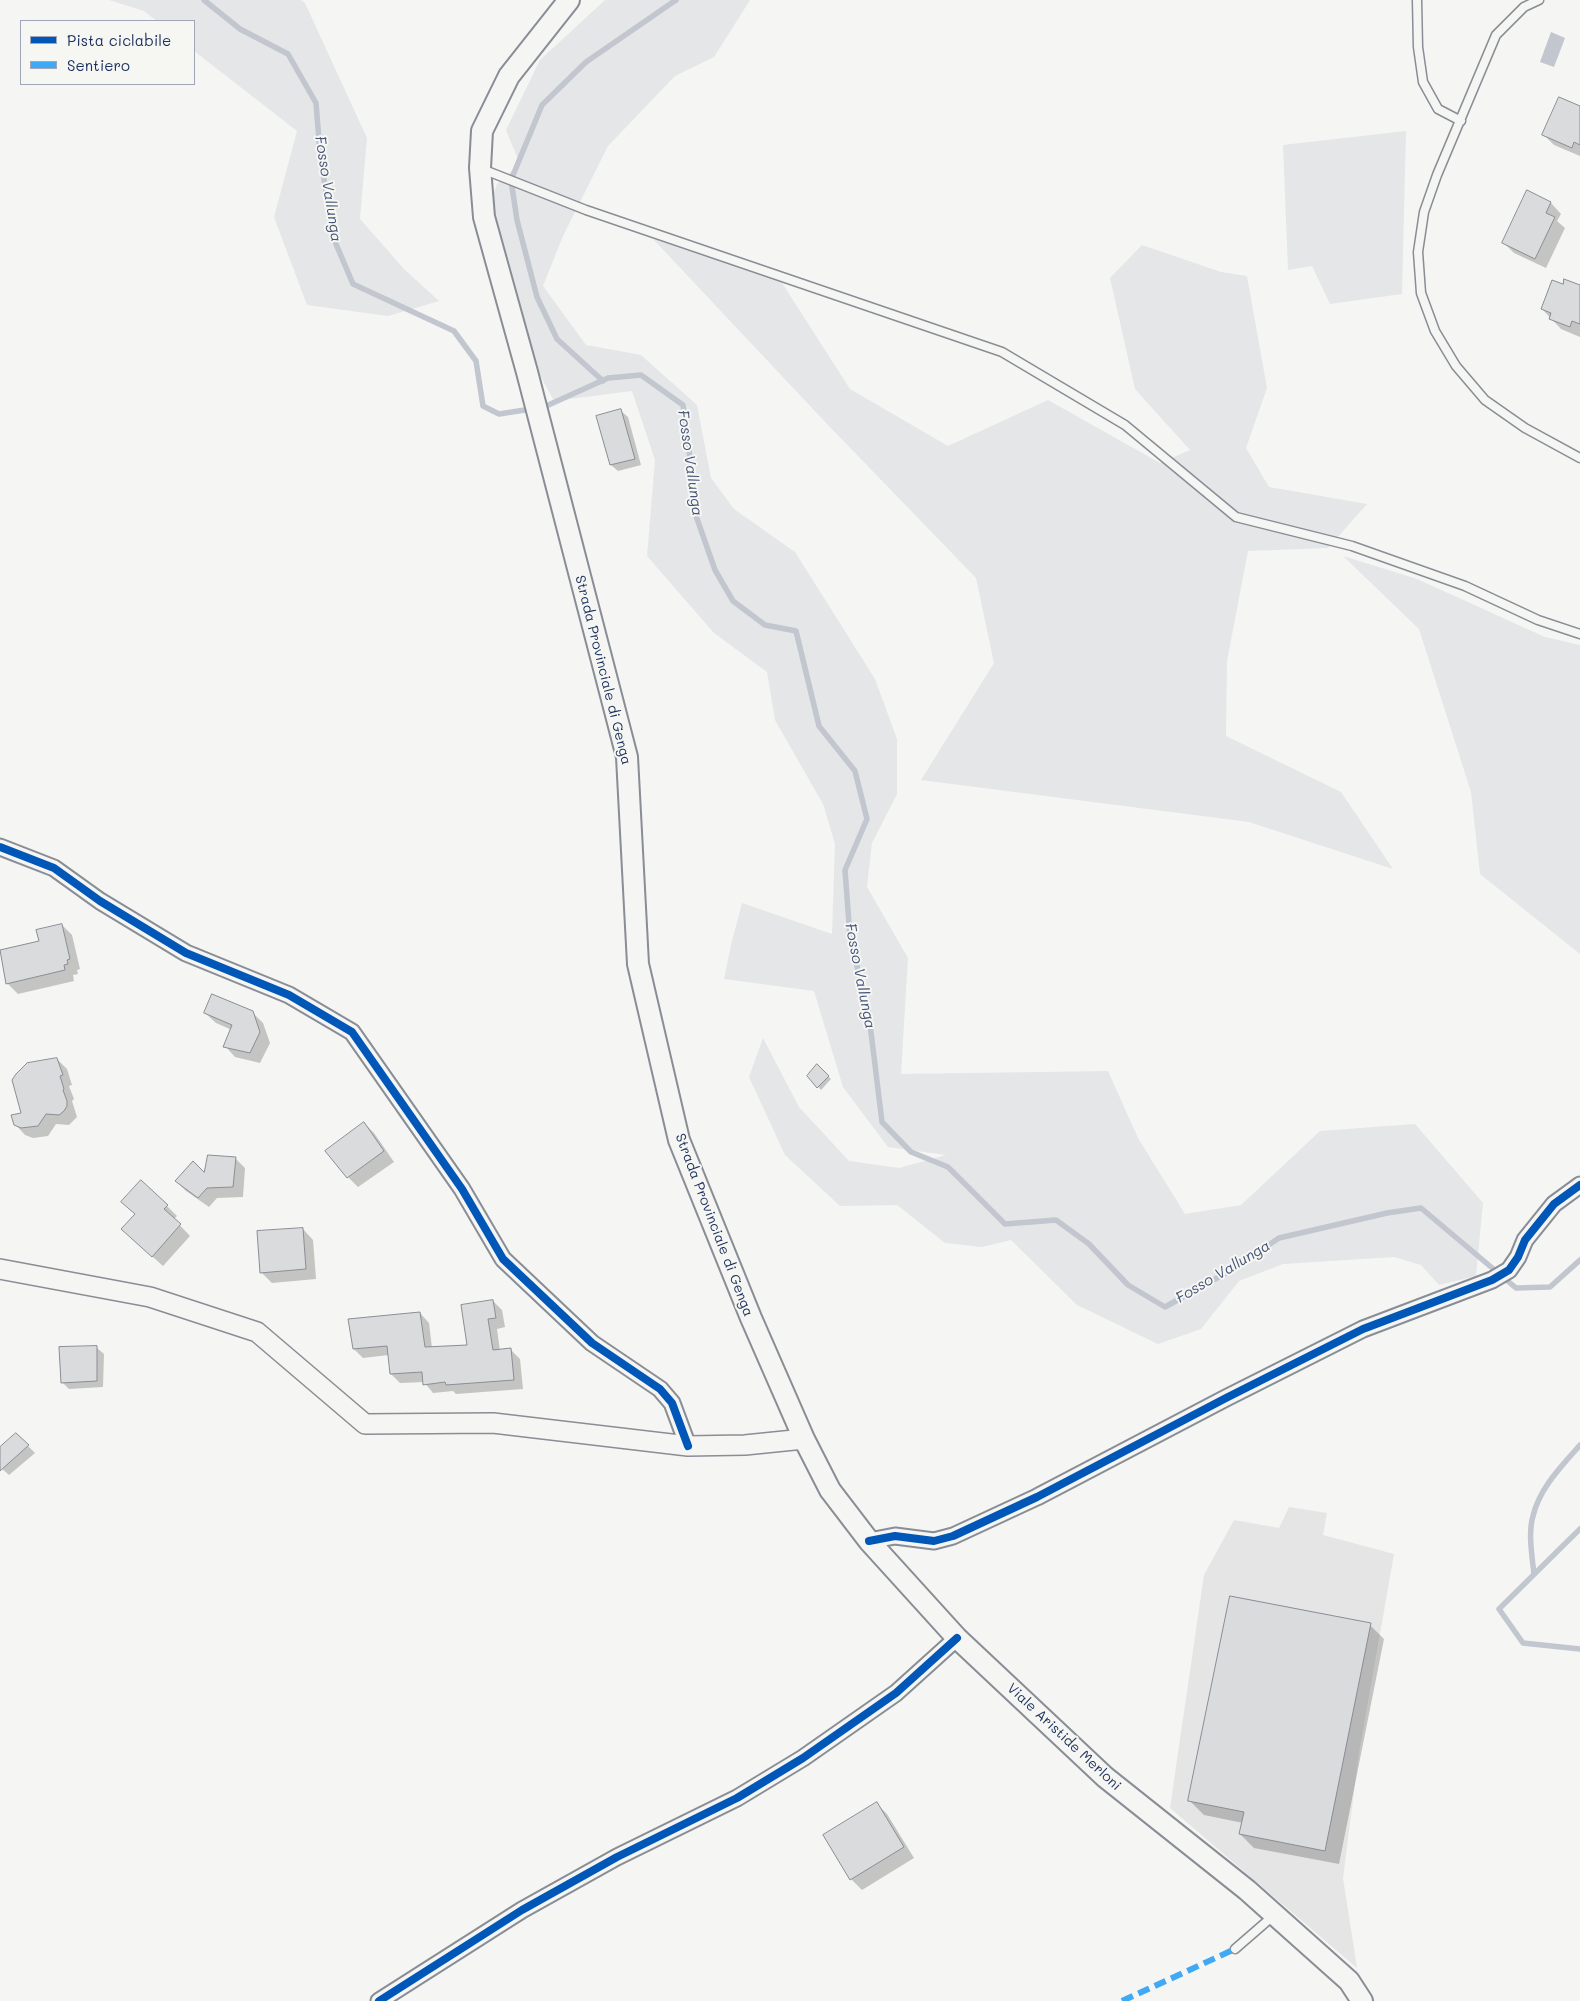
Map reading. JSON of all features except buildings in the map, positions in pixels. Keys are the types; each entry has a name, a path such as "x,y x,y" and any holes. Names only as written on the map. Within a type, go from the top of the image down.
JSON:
{"main road":[{"name":"Strada Provinciale di Genga","path":"569,0 509,76 482,131 480,168 484,217 527,372 628,757 638,964 679,1140 750,1318 804,1439"},
{"name":"Viale Aristide Merloni","path":"804,1439 830,1490 869,1541 957,1638 1105,1778 1247,1890 1349,1981 1362,2001"}],"street":[{"path":"0,847 54,868 100,901 186,953 289,994 352,1032 462,1189 503,1259 592,1342 660,1389 672,1403 688,1446"},
{"path":"869,1541 895,1536 934,1541 952,1536 1038,1496 1363,1329 1492,1280 1509,1270 1525,1240 1543,1216 1562,1196 1580,1185"},
{"path":"0,1269 150,1297 257,1332 365,1424 493,1423 688,1446 804,1439"},
{"path":"379,2001 522,1910 617,1858 737,1798 803,1758 896,1693 957,1638"}],"lane":[{"path":"1417,0 1418,47 1423,82 1438,109 1462,121"},
{"path":"1539,0 1524,7 1496,35 1462,121 1437,175 1424,212 1418,252 1421,293 1435,331 1456,366 1485,400 1525,428 1580,458"},
{"path":"480,168 520,185 1002,352 1125,425 1236,517 1352,546 1465,586 1538,620 1580,634"},
{"path":"1234,1949 1275,1915"}],"shaded area":[{"path":"109,0 301,0 305,3 367,138 360,219 404,269 439,301 388,316 307,305 274,217 297,131 195,52 195,20 156,20 144,11"},
{"path":"605,0 750,0 714,57 675,76 608,146 563,236 543,286 586,345 641,355 697,405 711,478 734,509 795,552 875,679 897,739 897,794 872,843 867,887 908,958 901,1074 1108,1071 1138,1138 1185,1214 1241,1205 1320,1131 1415,1124 1483,1203 1476,1276 1439,1285 1421,1265 1394,1257 1283,1264 1239,1281 1201,1329 1158,1344 1077,1305 1011,1240 982,1247 945,1243 897,1205 840,1206 785,1155 749,1077 763,1038 799,1107 849,1161 899,1168 946,1155 888,1147 843,1087 814,991 724,979 742,903 832,934 835,844 823,804 775,720 767,672 714,633 647,556 655,460 632,391 554,401 524,345 488,209 497,184 520,164 506,130 540,60"},
{"path":"1551,32 1565,38 1554,67 1540,62"},
{"path":"1406,131 1402,294 1330,304 1312,266 1288,270 1283,145"},
{"path":"653,239 782,283 850,389 948,446 1048,400 1160,463 1190,450 1135,389 1110,278 1142,245 1221,272 1247,276 1267,388 1246,448 1269,487 1367,504 1328,548 1248,551 1227,661 1226,736 1341,792 1393,869 1249,822 921,780 994,663 976,578 828,425"},
{"path":"1343,556 1417,579 1545,637 1580,645 1580,954 1480,874 1471,792 1419,629"},
{"path":"1289,1507 1327,1513 1323,1535 1394,1554 1359,1753 1343,1878 1357,1968 1170,1808 1204,1575 1234,1520 1279,1528"}],"waterway":[{"name":"Fosso Vallunga","path":"204,0 240,29 288,54 316,103 320,153 333,237 353,284 454,331 476,361 483,406 499,414 544,407 608,378 641,375 683,405 695,513 715,570 733,601 765,625 796,631 819,726 855,771 867,819 845,870 850,937 869,1016 882,1122 911,1152 948,1167 1005,1224 1056,1220 1089,1244 1128,1285 1165,1307 1233,1269 1279,1238 1387,1213 1421,1208 1516,1288 1550,1287 1580,1260"},
{"path":"603,381 557,339 537,297 517,220 511,180 542,105 586,62 676,0"},
{"name":"Fosso Vallunga","path":"1534,1574 1531,1530 1536,1505 1546,1486 1580,1445"},
{"path":"1580,1529 1499,1609 1523,1643 1580,1649"}],"marked path":[{"path":"1122,2001 1235,1949"}],"cycle path":[{"path":"0,847 54,868 100,901 186,953 289,995 352,1032 462,1189 503,1259 592,1343 660,1389 672,1403 688,1446"},
{"path":"869,1541 895,1536 934,1541 953,1536 1037,1497 1363,1329 1492,1280 1509,1270 1518,1257 1525,1240 1554,1204 1580,1185"},
{"path":"379,2001 522,1910 617,1857 737,1798 803,1758 896,1693 957,1638"}]}
